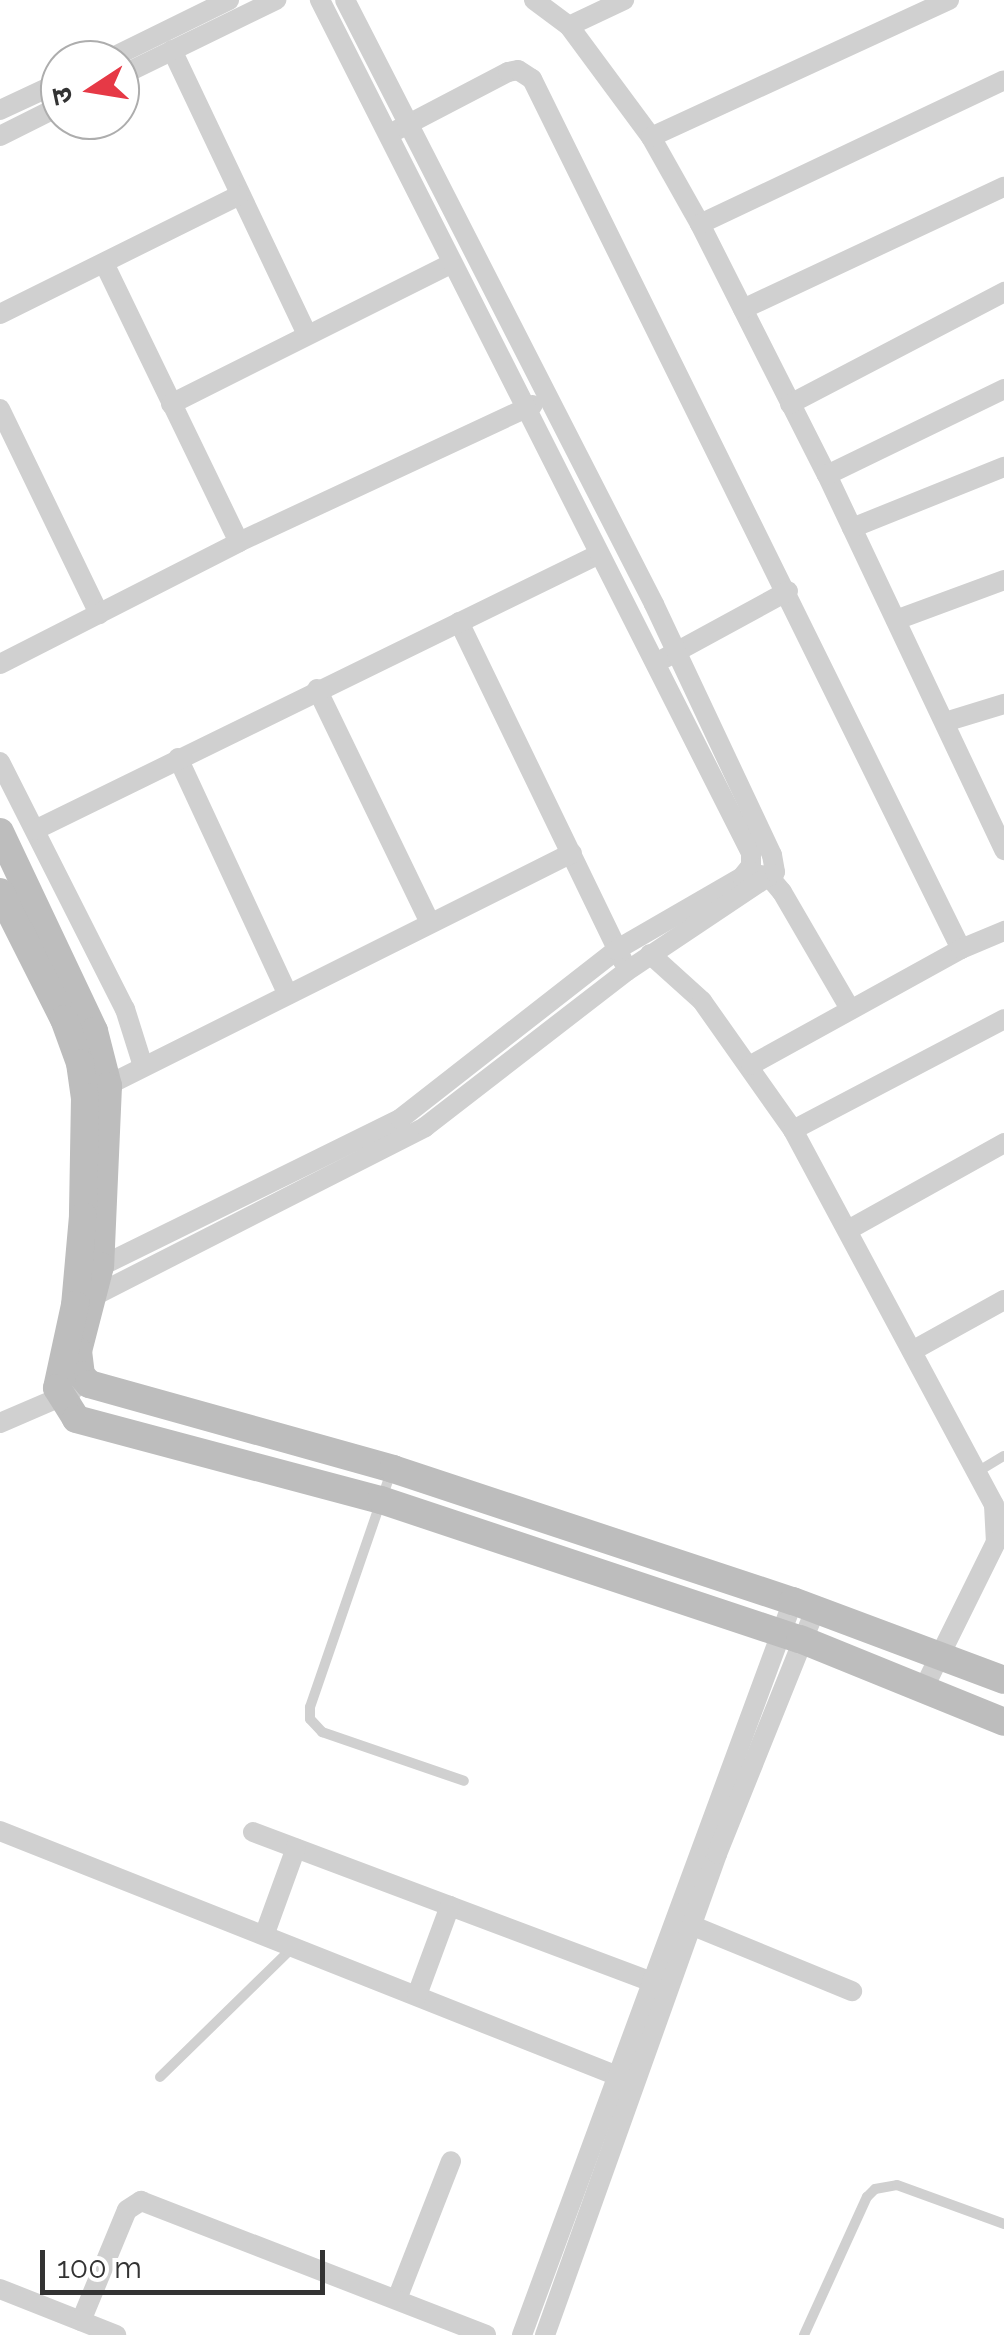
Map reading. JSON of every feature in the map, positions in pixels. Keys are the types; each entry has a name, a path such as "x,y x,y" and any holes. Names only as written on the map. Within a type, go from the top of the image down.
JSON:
{"street":[{"path":"140,44 229,0"},
{"path":"140,66 276,0"},
{"path":"88,1286 424,1127 650,954 771,878 775,863 677,652 547,398 399,129 320,0"},
{"path":"346,0 450,264 751,853 749,872"},
{"path":"534,0 570,26 651,137 700,224 852,528 1002,843"},
{"path":"570,26 624,0"},
{"path":"651,137 940,2"},
{"path":"172,50 306,334"},
{"path":"399,129 508,72 518,70 532,79 962,950"},
{"path":"700,224 1004,80"},
{"path":"0,110 40,91"},
{"path":"0,136 40,116"},
{"path":"744,310 1004,187"},
{"path":"0,314 238,196"},
{"path":"104,264 240,542"},
{"path":"171,404 450,264"},
{"path":"790,404 1004,292"},
{"path":"826,476 1004,389"},
{"path":"0,664 240,542 547,398"},
{"path":"0,409 99,614"},
{"path":"852,528 1004,468"},
{"path":"35,830 597,555"},
{"path":"896,620 1004,580"},
{"path":"655,664 788,591"},
{"path":"459,622 627,971"},
{"path":"317,690 430,923"},
{"path":"945,722 1004,704"},
{"path":"178,758 288,995"},
{"path":"0,762 125,1009 142,1066"},
{"path":"0,832 86,1013 96,1091 88,1286 78,1350 81,1376 89,1384 393,1469 804,1606 1004,1680"},
{"path":"96,1091 572,853"},
{"path":"850,1009 771,878 749,872 616,950 400,1119 88,1286 58,1380 60,1398 76,1419 94,1427 381,1500 790,1636 1004,1722"},
{"path":"0,892 96,1091"},
{"path":"751,1065 962,950 1004,932"},
{"path":"650,954 702,1002 751,1065 792,1130 998,1516 996,1542 936,1656 924,1688"},
{"path":"792,1130 1004,1019"},
{"path":"848,1230 1004,1143"},
{"path":"912,1350 1004,1300"},
{"path":"0,1424 89,1384"},
{"path":"546,2335 589,2188 684,1922 804,1606"},
{"path":"0,1831 628,2081"},
{"path":"253,1832 652,1982"},
{"path":"265,1934 296,1848"},
{"path":"417,1995 450,1906"},
{"path":"628,2081 652,1982 684,1922"},
{"path":"684,1922 852,1991"},
{"path":"396,2299 450,2161"},
{"path":"522,2335 589,2188"},
{"path":"80,2321 127,2210 142,2200 486,2335"},
{"path":"0,2289 111,2334"}],"lane":[{"path":"976,1472 1004,1456"},
{"path":"393,1469 310,1708 310,1719 322,1732 464,1781"},
{"path":"160,2077 293,1948"},
{"path":"804,2335 867,2197 875,2190 897,2185 1004,2224"}]}
